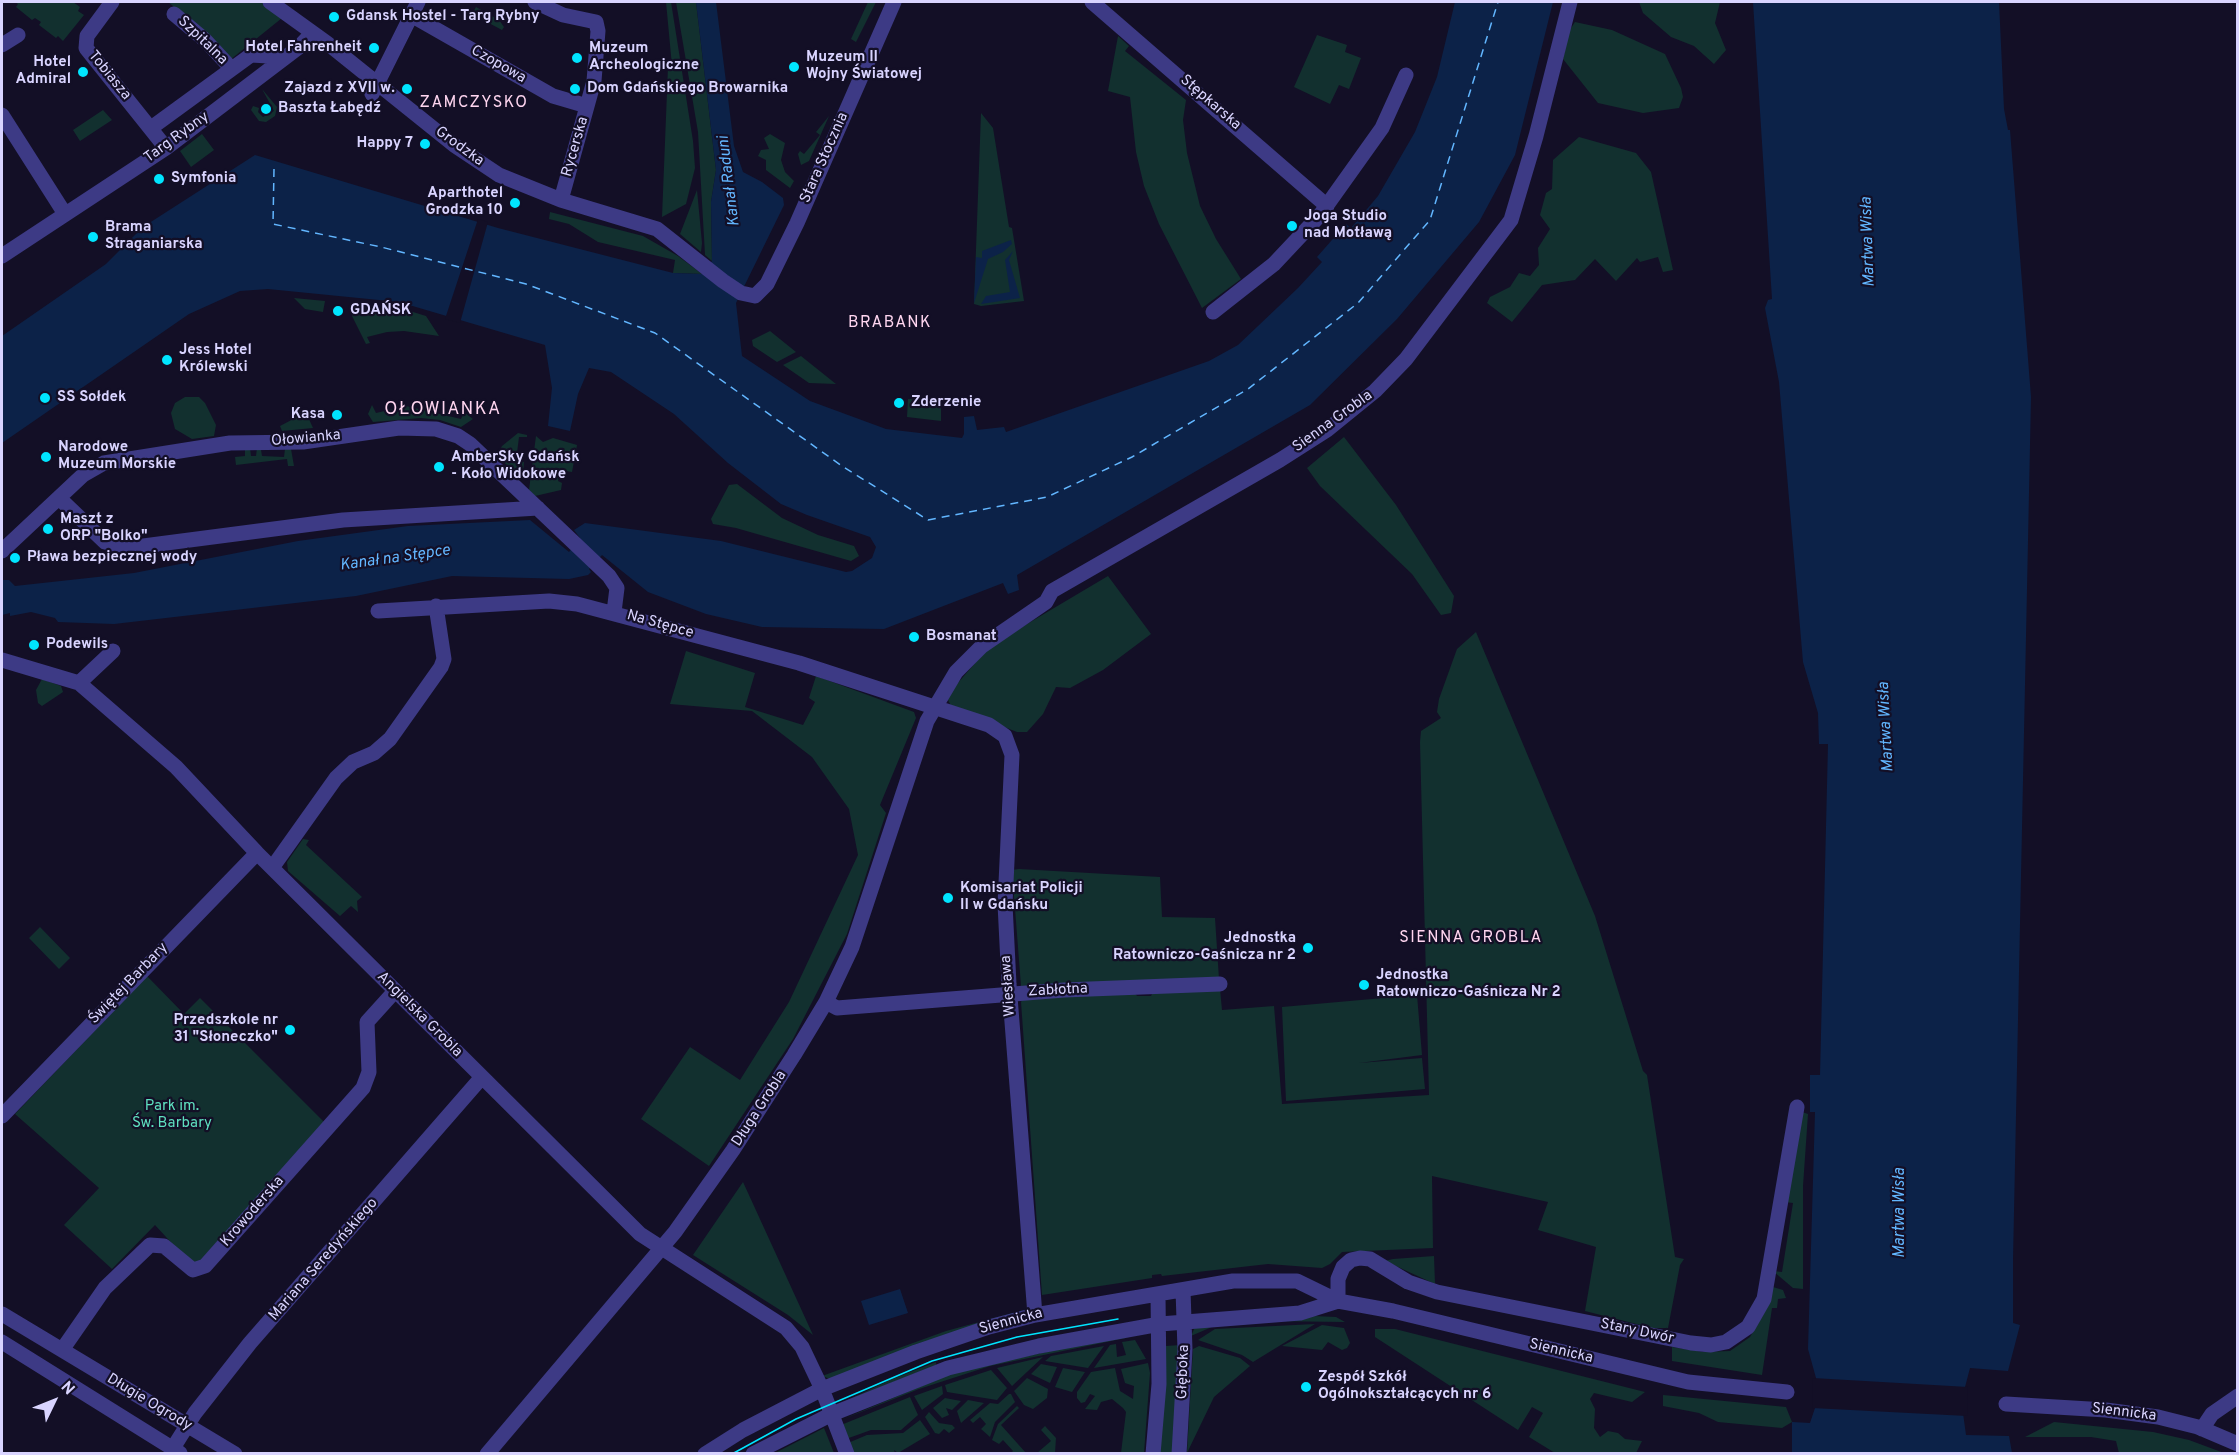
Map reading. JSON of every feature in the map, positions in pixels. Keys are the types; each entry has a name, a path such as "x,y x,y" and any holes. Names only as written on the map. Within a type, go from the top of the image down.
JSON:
{"street":[{"name":"Tobiasza","path":"112,2 87,36 86,48 166,148"},
{"name":"Grodzka","path":"270,2 312,33 375,88 482,164 499,174 561,200 657,229 741,293"},
{"name":"Rycerska","path":"535,2 563,15 596,22 598,34 596,65 587,106 561,200"},
{"name":"Stara Stocznia","path":"741,293 755,296 767,284 814,185 894,2"},
{"name":"Stępkarska","path":"1092,2 1327,206"},
{"name":"Sienna Grobla","path":"934,708 945,687 968,658 1002,630 1046,602 1052,591 1306,444 1365,400 1406,359 1511,220 1534,144 1570,2"},
{"path":"375,88 415,8"},
{"name":"Czopowa","path":"415,8 554,96 587,106"},
{"name":"Szpitalna","path":"174,14 253,82"},
{"name":"Targ Rybny","path":"2,256 166,148 286,57 312,33"},
{"path":"2,45 18,35"},
{"name":"Targ Rybny","path":"151,129 251,55 286,57"},
{"path":"1213,312 1274,264 1327,206 1382,128 1406,75"},
{"path":"2,115 65,214"},
{"name":"Ołowianka","path":"2,551 83,475 104,464 199,447 303,442 399,428 436,429 458,436 470,444 596,563 617,588 614,612"},
{"path":"59,498 105,542 128,548 344,520 538,508"},
{"name":"Na Stępce","path":"378,611 549,601 614,612 799,663 934,708"},
{"path":"272,868 336,778 353,762 374,753 390,739 441,667 444,658 436,606"},
{"path":"79,683 112,651"},
{"name":"Angielska Grobla","path":"2,660 79,683 177,767 257,853 640,1234 661,1250 786,1328 802,1347 822,1389 847,1454"},
{"name":"Wiesława","path":"934,708 999,730 1009,743 1012,755 1005,904 1009,994 1035,1315"},
{"name":"Długa Grobla","path":"487,1454 661,1250 733,1150 826,1002 863,918 911,767 934,708"},
{"name":"Świętej Barbary","path":"2,1116 257,853"},
{"name":"Zabłotna","path":"826,1002 837,1008 1009,994 1220,984"},
{"name":"Krowoderska","path":"62,1350 105,1288 150,1245 164,1246 193,1270 205,1266 363,1088 369,1072 367,1023 395,991"},
{"name":"Mariana Seredyńskiego","path":"177,1451 187,1426 250,1343 482,1077"},
{"name":"Stary Dwór","path":"1338,1301 1338,1279 1343,1267 1351,1260 1360,1258 1370,1260 1408,1282 1437,1292 1690,1344 1726,1342 1748,1327 1764,1299 1797,1107"},
{"name":"Siennicka","path":"705,1454 743,1430 822,1389 989,1326 1035,1315 1183,1290 1199,1285 1233,1281 1297,1281 1338,1301 1393,1311 1668,1377 1725,1388 1787,1392"},
{"name":"Głęboka","path":"1179,1454 1185,1321 1183,1290"},
{"name":"Głęboka","path":"1153,1454 1160,1384 1158,1294"},
{"name":"Siennicka","path":"753,1454 831,1414 948,1368 1039,1346 1160,1324 1300,1313 1338,1301"},
{"name":"Długie Ogrody","path":"2,1314 235,1454"},
{"name":"Długie Ogrody","path":"2,1342 177,1451"},
{"path":"2202,1429 2212,1414 2238,1396"},
{"name":"Siennicka","path":"2006,1404 2106,1410 2158,1417 2202,1429 2238,1444"}],"green space":[{"path":"15,2 73,2 80,7 78,11 84,15 63,41 39,25 41,22 35,18 32,20 16,7 18,4"},
{"path":"168,2 261,2 282,18 230,60 197,25"},
{"path":"666,2 671,2 693,141 695,168 686,204 662,217 668,67 672,66"},
{"path":"676,2 696,2 716,170 711,202 712,261 705,255 698,132"},
{"path":"868,2 876,2 856,42 851,39"},
{"path":"1639,2 1720,2 1715,23 1726,50 1714,64 1694,46 1671,37 1643,13"},
{"path":"476,7 499,20 504,27 502,30 472,14"},
{"path":"1575,22 1612,30 1665,54 1681,88 1683,97 1679,108 1643,113 1598,103 1563,59 1569,31"},
{"path":"1317,35 1347,45 1345,52 1361,58 1349,89 1339,85 1330,104 1294,87"},
{"path":"1118,36 1129,46 1125,51 1186,100 1183,120 1187,153 1200,206 1216,239 1241,279 1202,308 1159,224 1144,186 1136,152 1130,97 1108,91"},
{"path":"262,89 277,107 275,116 266,122 259,121 251,110 253,106 259,108 258,112 263,117 274,111"},
{"path":"103,110 112,120 80,141 73,130"},
{"path":"981,113 993,128 1024,301 981,306 974,304"},
{"path":"829,116 809,161 801,165 798,154 800,151 804,154 820,135 816,132"},
{"path":"202,134 214,150 191,167 180,151"},
{"path":"770,134 785,143 781,160 785,172 794,181 790,188 766,170 766,160 758,156 761,150 769,149 764,138"},
{"path":"1579,137 1636,153 1651,172 1673,270 1663,272 1658,257 1640,262 1637,258 1616,281 1595,259 1575,280 1542,285 1512,322 1487,303 1490,297 1510,287 1519,273 1530,276 1539,265 1538,248 1550,229 1540,215 1546,193 1552,189 1553,160"},
{"path":"697,190 702,243 701,252 680,234"},
{"path":"550,212 643,236 678,256 702,274 673,273 675,260 598,242 569,224 549,219"},
{"path":"294,298 325,301 323,312 305,309"},
{"path":"353,304 400,308 426,316 439,336 404,331 387,332 367,337 370,343 366,344 352,316"},
{"path":"770,331 796,352 777,362 753,346 752,340"},
{"path":"801,356 836,384 809,383 783,365"},
{"path":"185,397 199,397 205,403 216,425 214,436 192,439 175,429 171,413 175,403"},
{"path":"908,399 941,400 941,421 907,417"},
{"path":"372,405 376,413 406,406 461,419 464,412 473,419 461,427 440,420 421,418 373,422 368,414"},
{"path":"299,416 308,417 313,428 282,431 280,426"},
{"path":"518,433 527,435 527,437 519,437 516,461 524,462 523,475 520,477 497,456 502,446"},
{"path":"536,436 543,442 553,438 577,445 572,472 560,470 558,481 562,483 561,490 535,496 529,490"},
{"path":"1344,437 1396,505 1454,596 1451,613 1441,615 1412,574 1320,486 1307,468"},
{"path":"250,448 251,456 256,456 257,448 261,450 262,456 284,457 285,449 291,449 294,466 288,466 287,459 236,465 235,457 245,456 245,449"},
{"path":"737,484 782,518 818,535 854,546 859,556 851,561 736,528 713,524 711,519 729,485"},
{"path":"1108,576 1151,634 1103,670 1070,688 1056,687 1043,714 1027,732 1017,732 951,706 947,698 950,692 990,646"},
{"path":"1476,632 1595,916 1643,1071 1647,1075 1675,1257 1684,1259 1680,1265 1668,1328 1652,1328 1585,1311 1596,1247 1538,1230 1548,1202 1432,1176 1433,1248 1342,1252 1330,1264 1322,1268 1268,1264 1162,1276 1161,1274 1152,1275 1152,1278 1042,1295 1021,1002 1023,999 1135,993 1137,996 1151,996 1153,992 1220,989 1222,1010 1274,1006 1282,1104 1429,1095 1421,731 1441,718 1437,712 1439,699 1457,649"},
{"path":"686,651 755,673 745,707 803,725 815,702 809,698 816,676 914,712 916,718 880,805 886,813 847,934 793,1039 709,1166 641,1119 690,1047 740,1080 789,1002 858,855 849,809 812,757 752,711 670,704"},
{"path":"42,679 61,686 63,692 42,706 38,703 36,690"},
{"path":"303,839 309,840 306,845 362,897 357,901 358,912 351,906 340,916 288,871 287,862"},
{"path":"1012,870 1160,877 1162,917 1215,918 1219,979 1021,986"},
{"path":"40,927 70,958 59,969 29,938"},
{"name":"Park im. Św. Barbary","path":"147,976 184,1014 200,998 324,1122 200,1261 194,1264 189,1262 155,1225 112,1269 64,1225 99,1188 15,1114"},
{"path":"1417,995 1422,1055 1359,1063 1422,1058 1425,1089 1286,1101 1282,1007"},
{"path":"1802,1112 1808,1114 1803,1186 1803,1289 1793,1288 1773,1271 1782,1272 1793,1203 1785,1202"},
{"path":"743,1182 813,1335 788,1315 693,1255"},
{"path":"1434,1256 1435,1284 1385,1261 1393,1259"},
{"path":"1773,1287 1783,1290 1786,1298 1778,1299 1777,1308 1772,1308 1762,1375 1672,1361 1672,1347 1703,1352 1730,1351 1750,1337 1764,1312"},
{"path":"1027,1309 830,1379 822,1376 946,1331"},
{"path":"1291,1315 1336,1317 1345,1322 1269,1321 1214,1326 1191,1336 1195,1327"},
{"path":"1315,1324 1253,1362 1242,1355 1198,1340 1215,1329"},
{"path":"1322,1325 1344,1328 1350,1343 1347,1348 1342,1350 1328,1342 1322,1350 1282,1346"},
{"path":"1375,1329 1395,1329 1645,1392 1632,1402 1594,1393 1590,1399 1595,1409 1594,1428 1600,1437 1608,1431 1618,1433 1625,1439 1642,1441 1636,1453 1555,1453 1529,1437 1543,1413 1532,1407 1518,1430 1375,1337"},
{"path":"1129,1334 1126,1338 990,1366 919,1389 841,1420 957,1371"},
{"path":"1135,1340 1146,1359 1094,1368 1110,1345 1116,1344 1117,1357 1126,1355 1122,1342"},
{"path":"1180,1345 1173,1453 1160,1454 1166,1346"},
{"path":"1104,1346 1088,1368 1045,1361 1051,1356"},
{"path":"1199,1346 1240,1358 1250,1366 1214,1397 1187,1453 1193,1349"},
{"path":"1043,1357 1012,1386 997,1368"},
{"path":"936,1362 936,1365 837,1405 890,1380"},
{"path":"1148,1363 1150,1373 1144,1453 1121,1453 1126,1412 1112,1399 1101,1402 1097,1410 1085,1409 1095,1396 1090,1394 1085,1402 1081,1403 1077,1398 1077,1392 1091,1372 1115,1368 1120,1391 1133,1399 1134,1386 1125,1383 1121,1369"},
{"path":"1041,1364 1057,1367 1050,1383 1031,1374"},
{"path":"1063,1368 1085,1372 1072,1392 1055,1387"},
{"path":"991,1370 1007,1388 997,1400 947,1392 945,1385"},
{"path":"1027,1378 1048,1389 1047,1398 1033,1409 1024,1405 1014,1391"},
{"path":"942,1386 943,1394 922,1410 914,1396"},
{"path":"1009,1394 1015,1402 995,1422 990,1437 981,1429 986,1424 980,1417 973,1423 970,1420 990,1403 998,1404"},
{"path":"1663,1395 1786,1407 1792,1422 1782,1428 1718,1422 1699,1413 1663,1406"},
{"path":"910,1397 918,1415 901,1430 871,1430 846,1439 841,1425"},
{"path":"945,1398 961,1401 952,1410 946,1408 949,1415 942,1418 933,1408"},
{"path":"968,1400 984,1403 961,1423 957,1411"},
{"path":"1017,1406 1019,1408 1001,1425 1026,1453 1011,1453 1013,1451 1003,1440 999,1444 992,1440 998,1424"},
{"path":"929,1412 939,1423 952,1425 955,1428 949,1433 944,1429 939,1434 935,1433 925,1417"},
{"path":"920,1420 930,1434 898,1453 894,1450 895,1453 852,1453 848,1443 867,1435 903,1433"},
{"path":"2054,1422 2153,1432 2189,1440 2224,1453 2119,1453 2116,1441 2091,1437 2025,1437"},
{"path":"1045,1426 1056,1438 1055,1453 1037,1453 1051,1441 1041,1430"},
{"path":"824,1428 834,1453 775,1453"}],"water":[{"path":"696,2 716,2 734,146 743,172 762,182 783,198 784,205 736,303 742,356 810,401 886,429 962,438 964,417 974,416 977,430 1004,427 1006,432 1209,361 1238,345 1298,288 1322,262 1317,257 1346,224 1351,228 1378,196 1415,132 1437,77 1455,2 1553,2 1515,155 1479,222 1397,319 1310,405 1017,575 1019,590 1008,594 1003,583 884,629 762,627 706,614 648,592 602,555 589,569 591,572 588,575 569,579 452,576 356,596 114,624 58,622 55,618 31,612 10,616 10,613 2,615 2,580 9,580 15,586 134,573 298,541 408,526 530,520 569,552 580,538 574,530 585,523 721,541 846,572 852,571 872,558 876,547 870,537 781,504 728,463 674,414 611,372 589,368 578,394 570,431 548,426 552,388 545,345 399,302 268,289 240,291 189,314 2,443 2,336 106,264 143,227 255,155 498,228 673,273 702,274 712,261 711,202 716,170"},
{"name":"Martwa Wisła","path":"1753,2 1999,2 2004,109 2008,130 2010,130 2031,397 2013,1259 2013,1323 2020,1325 2008,1371 1970,1368 1965,1387 1963,1413 1966,1435 2009,1436 2012,1453 1792,1453 1792,1422 1810,1423 1815,1408 1816,1378 1808,1349 1815,1112 1810,1112 1810,1075 1820,1075 1828,744 1819,744 1818,713 1803,662 1779,382 1765,308 1768,300 1772,299"},
{"path":"1011,240 1012,244 1003,252 988,259 974,303 976,257 982,258 982,251"},
{"path":"1013,251 1009,260 1020,298 981,304 986,296 1010,292 1005,260"},
{"path":"900,1289 908,1313 869,1325 861,1301"}],"pier":[{"path":"478,219 488,222 460,323 445,319"},
{"path":"1813,1378 1968,1387 1967,1416 1812,1408"}],"ferry route":[{"path":"274,169 273,224 381,247 526,284 655,333 842,466 928,520 1047,497 1132,457 1248,389 1358,303 1430,220 1498,2"}],"tram line":[{"path":"732,1454 796,1419 932,1361 1017,1337 1118,1319"}],"place":[{"name":"Gdansk Hostel - Targ Rybny","path":"334,17"},
{"name":"Hotel Fahrenheit","path":"374,48"},
{"name":"Muzeum Archeologiczne","path":"577,58"},
{"name":"Muzeum II Wojny Światowej","path":"794,67"},
{"name":"Hotel Admiral","path":"83,72"},
{"name":"Zajazd z XVII w.","path":"407,89"},
{"name":"Dom Gdańskiego Browarnika","path":"575,89"},
{"name":"Baszta Łabędź","path":"266,109"},
{"name":"Happy 7","path":"425,144"},
{"name":"Symfonia","path":"159,179"},
{"name":"Aparthotel Grodzka 10","path":"515,203"},
{"name":"Joga Studio nad Motławą","path":"1292,226"},
{"name":"Brama Straganiarska","path":"93,237"},
{"name":"GDAŃSK","path":"338,311"},
{"name":"Jess Hotel Królewski","path":"167,360"},
{"name":"SS Sołdek","path":"45,398"},
{"name":"Zderzenie","path":"899,403"},
{"name":"Kasa","path":"337,415"},
{"name":"Narodowe Muzeum Morskie","path":"46,457"},
{"name":"AmberSky Gdańsk - Koło Widokowe","path":"439,467"},
{"name":"Maszt z ORP \"Bolko\"","path":"48,529"},
{"name":"Pława bezpiecznej wody","path":"15,558"},
{"name":"Bosmanat","path":"914,637"},
{"name":"Podewils","path":"34,645"},
{"name":"Komisariat Policji II w Gdańsku","path":"948,898"},
{"name":"Jednostka Ratowniczo-Gaśnicza nr 2","path":"1308,948"},
{"name":"Jednostka Ratowniczo-Gaśnicza Nr 2","path":"1364,985"},
{"name":"Przedszkole nr 31 \"Słoneczko\"","path":"290,1030"},
{"name":"Zespół Szkół Ogólnokształcących nr 6","path":"1306,1387"}],"district":[{"name":"ZAMCZYSKO","path":"474,104"},
{"name":"BRABANK","path":"890,324"},
{"name":"OŁOWIANKA","path":"443,410"},
{"name":"SIENNA GROBLA","path":"1471,939"}],"water label":[{"name":"Kanał Raduni","path":"730,181"},
{"name":"Kanał na Stępce","path":"395,559"}]}
